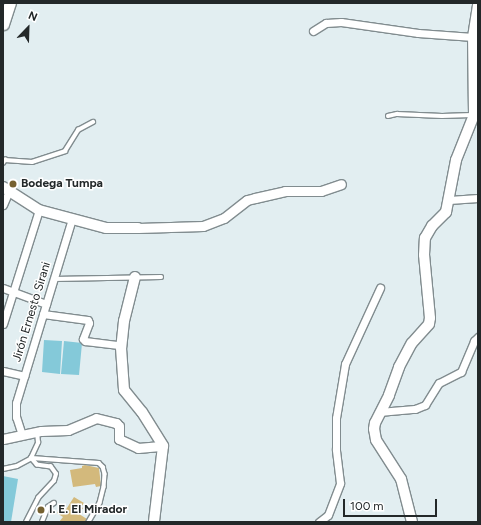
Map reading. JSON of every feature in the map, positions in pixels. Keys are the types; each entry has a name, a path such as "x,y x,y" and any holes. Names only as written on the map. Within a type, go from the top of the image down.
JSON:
{"main road":[{"path":"4,22 10,3"},
{"path":"412,522 401,479 376,440 374,429 379,412 412,343 429,324 430,310 424,255 425,238 432,226 443,217 449,200 456,160 474,115 473,37 478,5"},
{"path":"6,189 39,210 108,228 138,228"},
{"path":"135,277 124,321 121,348 124,390 142,412 163,446 154,522"}],"street":[{"path":"313,31 326,23 342,22 418,33 473,37"},
{"path":"138,228 203,226 224,218 247,200 285,191 321,191 341,184"},
{"path":"3,205 6,189"},
{"path":"449,200 478,198"},
{"path":"3,324 39,210"},
{"name":"Jirón Ernesto Sirani","path":"22,435 15,410 72,219"},
{"path":"3,288 46,304"},
{"path":"319,522 328,515 340,483 336,449 336,418 345,364 380,288"},
{"path":"43,314 87,320 89,323 83,339 85,341 119,345 121,348"},
{"path":"379,412 415,409 425,405 439,383 460,372 474,341 478,336"},
{"path":"3,370 24,376"},
{"path":"3,439 37,432 68,430 96,418 119,426 119,439 129,444 144,449 163,446"}],"lane":[{"path":"388,116 397,114 442,116 474,115"},
{"path":"3,163 5,160 32,162 65,152 78,130 93,122"},
{"path":"54,279 161,277"},
{"path":"31,458 38,443 37,432"},
{"path":"26,522 38,498 54,481 56,474 51,466 37,465 31,458"},
{"path":"3,469 17,466 31,458 93,461 99,463 103,467 105,474 104,486 100,503 89,522"},
{"path":"42,522 48,507 54,503"}],"shaded area":[{"path":"44,340 62,341 60,374 42,372"},
{"path":"64,341 82,343 79,375 61,374"},
{"path":"3,476 18,479 11,522 3,522"}],"building":[{"path":"85,465 99,468 101,486 96,487 95,484 73,487 70,470 82,468 82,466"},
{"path":"74,497 84,503 79,514 87,519 86,522 59,522 63,517 57,513 60,508 65,511"}],"place":[{"name":"Bodega Tumpa","path":"13,184"},
{"name":"I. E. El Mirador","path":"41,510"}]}
